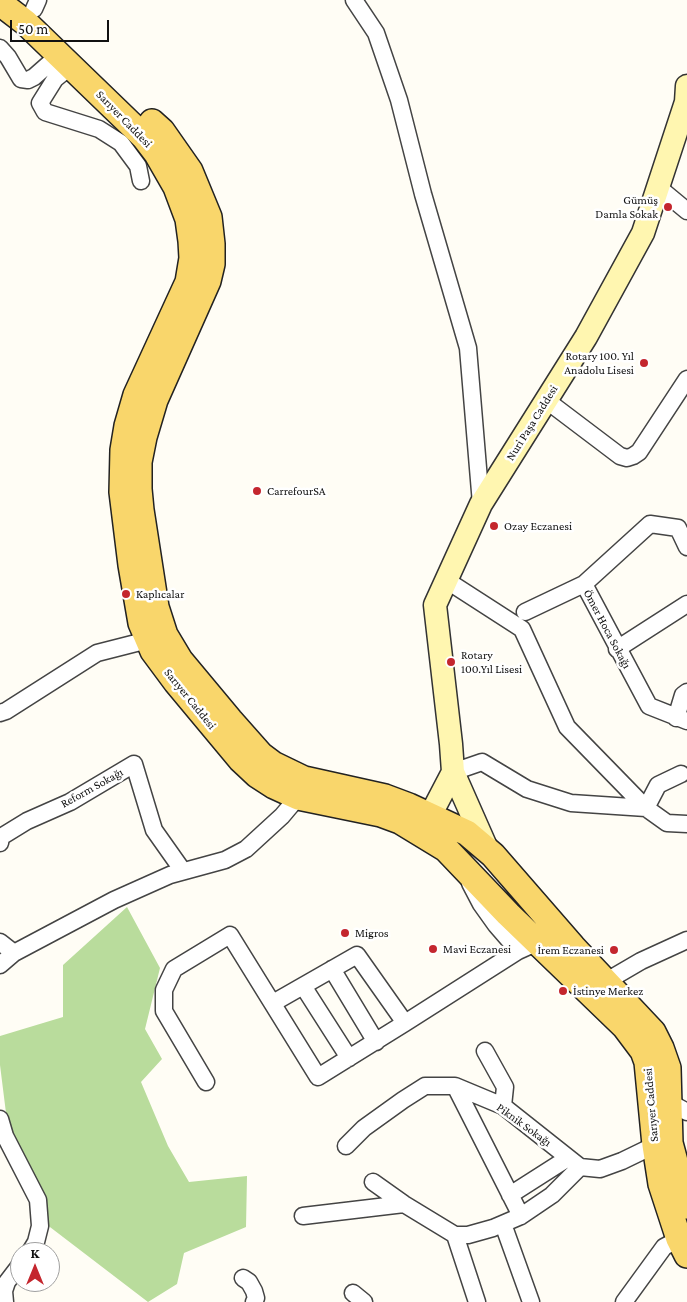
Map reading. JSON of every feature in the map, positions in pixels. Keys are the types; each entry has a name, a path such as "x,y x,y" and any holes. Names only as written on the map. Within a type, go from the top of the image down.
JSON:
{"main road":[{"name":"Sarıyer Caddesi","path":"0,3 26,23 65,60 122,115 158,154 176,187 188,219 192,241 192,258 186,289 136,395 127,426 123,450 122,492 131,566 141,622 156,638"},
{"name":"Sarıyer Caddesi","path":"31,3 162,131 190,171 209,218 212,264 208,281 155,400 139,462 140,510 158,614 156,638 167,671 241,760 274,786 385,797 467,834 487,849 539,940 605,982 652,1032 661,1048 678,1107 662,1144 687,1206"},
{"name":"Sarıyer Caddesi","path":"301,788 400,821 446,849 624,1027 643,1051 650,1075 662,1144 661,1184 684,1243"},
{"path":"430,816 434,828 446,849"},
{"path":"466,870 470,858 475,853 487,849"}],"street":[{"path":"354,0 376,33 399,100 423,194 468,348 480,504"},
{"path":"0,48 8,57 21,80 28,80 65,60"},
{"path":"65,60 40,103 45,112 99,129 122,143 138,166 141,181"},
{"name":"Nuri Paşa Caddesi","path":"453,772 435,605 480,504 586,337 643,234 686,102 687,87"},
{"path":"658,187 687,211"},
{"path":"546,400 620,456 627,458 639,452 687,379"},
{"name":"Ömer Hoca Sokağı","path":"682,720 649,706 584,584 650,524 678,528 687,547"},
{"path":"446,580 522,629 567,727 646,808 667,823 687,824"},
{"path":"525,612 584,584"},
{"path":"617,649 687,604"},
{"path":"2,714 97,654 156,638"},
{"path":"682,720 683,695 687,692"},
{"path":"430,816 453,772 482,762 526,789 571,803 646,808"},
{"name":"Reform Sokağı","path":"0,839 27,821 70,802 134,764 154,830 183,871"},
{"path":"453,772 487,849"},
{"path":"646,808 658,785 681,774"},
{"path":"0,965 14,953 114,900 170,875 225,860 246,849 282,816 301,788"},
{"path":"206,1082 164,1011 164,990 174,969 230,935 318,1077 539,940"},
{"path":"605,982 641,961 687,940"},
{"path":"0,942 14,953"},
{"path":"273,1003 357,955 405,1023"},
{"path":"332,970 376,1042"},
{"path":"303,986 349,1058"},
{"path":"485,1052 505,1087 503,1106"},
{"name":"Piknik Sokağı","path":"346,1146 364,1128 426,1086 454,1086 503,1106 574,1162"},
{"path":"454,1086 521,1216"},
{"path":"0,1119 5,1136 38,1200 40,1226 36,1242"},
{"path":"510,1195 574,1162 600,1169 662,1144"},
{"path":"373,1182 404,1204 455,1235 468,1235 521,1216 552,1195 574,1162"},
{"path":"303,1216 404,1204"},
{"path":"503,1224 531,1302"},
{"path":"455,1235 477,1302"},
{"path":"624,1302 664,1247 684,1243"},
{"path":"5,1302 4,1291 10,1278"},
{"path":"243,1278 249,1282 254,1291 256,1298 254,1302"}],"green space":[{"path":"127,907 160,968 145,1029 162,1059 141,1082 168,1146 189,1182 247,1176 246,1227 184,1253 177,1284 148,1302 46,1224 47,1202 8,1129 0,1065 0,1036 63,1017 63,965"}],"place":[{"name":"Gümüş Damla Sokak","path":"668,207"},
{"name":"Rotary 100. Yıl Anadolu Lisesi","path":"644,363"},
{"name":"CarrefourSA","path":"257,491"},
{"name":"Ozay Eczanesi","path":"494,526"},
{"name":"Kaplıcalar","path":"126,594"},
{"name":"Rotary 100.Yıl Lisesi","path":"451,662"},
{"name":"Migros","path":"345,933"},
{"name":"Mavi Eczanesi","path":"433,949"},
{"name":"İrem Eczanesi","path":"614,950"},
{"name":"İstinye Merkez","path":"563,991"}]}
